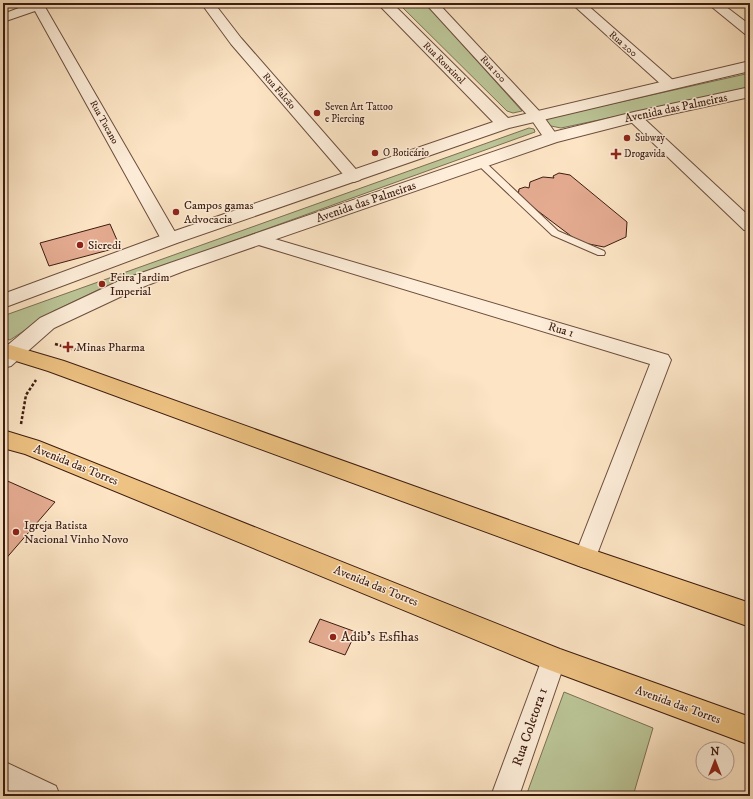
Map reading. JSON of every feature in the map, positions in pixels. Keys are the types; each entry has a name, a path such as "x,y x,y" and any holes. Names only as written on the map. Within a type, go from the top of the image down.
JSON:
{"main road":[{"path":"6,355 70,371 585,558 750,615"},
{"name":"Avenida das Torres","path":"3,439 31,447 554,659 750,731"}],"street":[{"name":"Rua Falcão","path":"207,3 236,41 354,177"},
{"name":"Rua Rouxinol","path":"384,3 504,124"},
{"name":"Rua 100","path":"431,3 536,116 552,138"},
{"name":"Rua 200","path":"577,3 669,84"},
{"path":"713,3 750,31"},
{"path":"3,18 41,4"},
{"name":"Rua Tucano","path":"41,4 170,239"},
{"name":"Avenida das Palmeiras","path":"3,301 170,239 354,177 504,124 750,66"},
{"name":"Avenida das Palmeiras","path":"6,355 47,323 128,285 552,138 634,117 750,92"},
{"path":"634,117 750,226"},
{"name":"Rua 1","path":"258,240 661,360 585,558"},
{"name":"Rua Coletora 1","path":"506,796 554,659"},
{"path":"3,774 46,796"}],"lane":[{"path":"481,163 555,233 601,253"}],"green space":[{"path":"398,3 425,3 522,111 513,113 507,111"},
{"path":"750,73 750,88 561,128 546,125 544,119"},
{"path":"529,128 534,129 535,132 100,289 54,311 10,340 3,338 3,316"},
{"path":"564,692 653,728 633,796 526,796"}],"building":[{"path":"559,173 570,175 627,222 626,237 604,247 579,242 518,196 519,189 525,187 529,188 530,182 543,177 554,178 553,176"},
{"name":"Sicredi","path":"110,224 120,247 49,266 40,243"},
{"name":"Igreja Batista Nacional Vinho Novo","path":"3,479 55,502 3,562"},
{"name":"Adib's Esfihas","path":"320,619 356,632 345,655 309,642"}],"place":[{"name":"Seven Art Tattoo e Piercing","path":"317,113"},
{"name":"Subway","path":"627,138"},
{"name":"O Boticário","path":"375,153"},
{"name":"Drogavida","path":"616,154"},
{"name":"Campos gamas Advocacia","path":"176,212"},
{"name":"Sicredi","path":"80,245"},
{"name":"Feira Jardim Imperial","path":"102,284"},
{"name":"Minas Pharma","path":"68,347"},
{"name":"Igreja Batista Nacional Vinho Novo","path":"16,532"},
{"name":"Adib's Esfihas","path":"333,637"}]}
